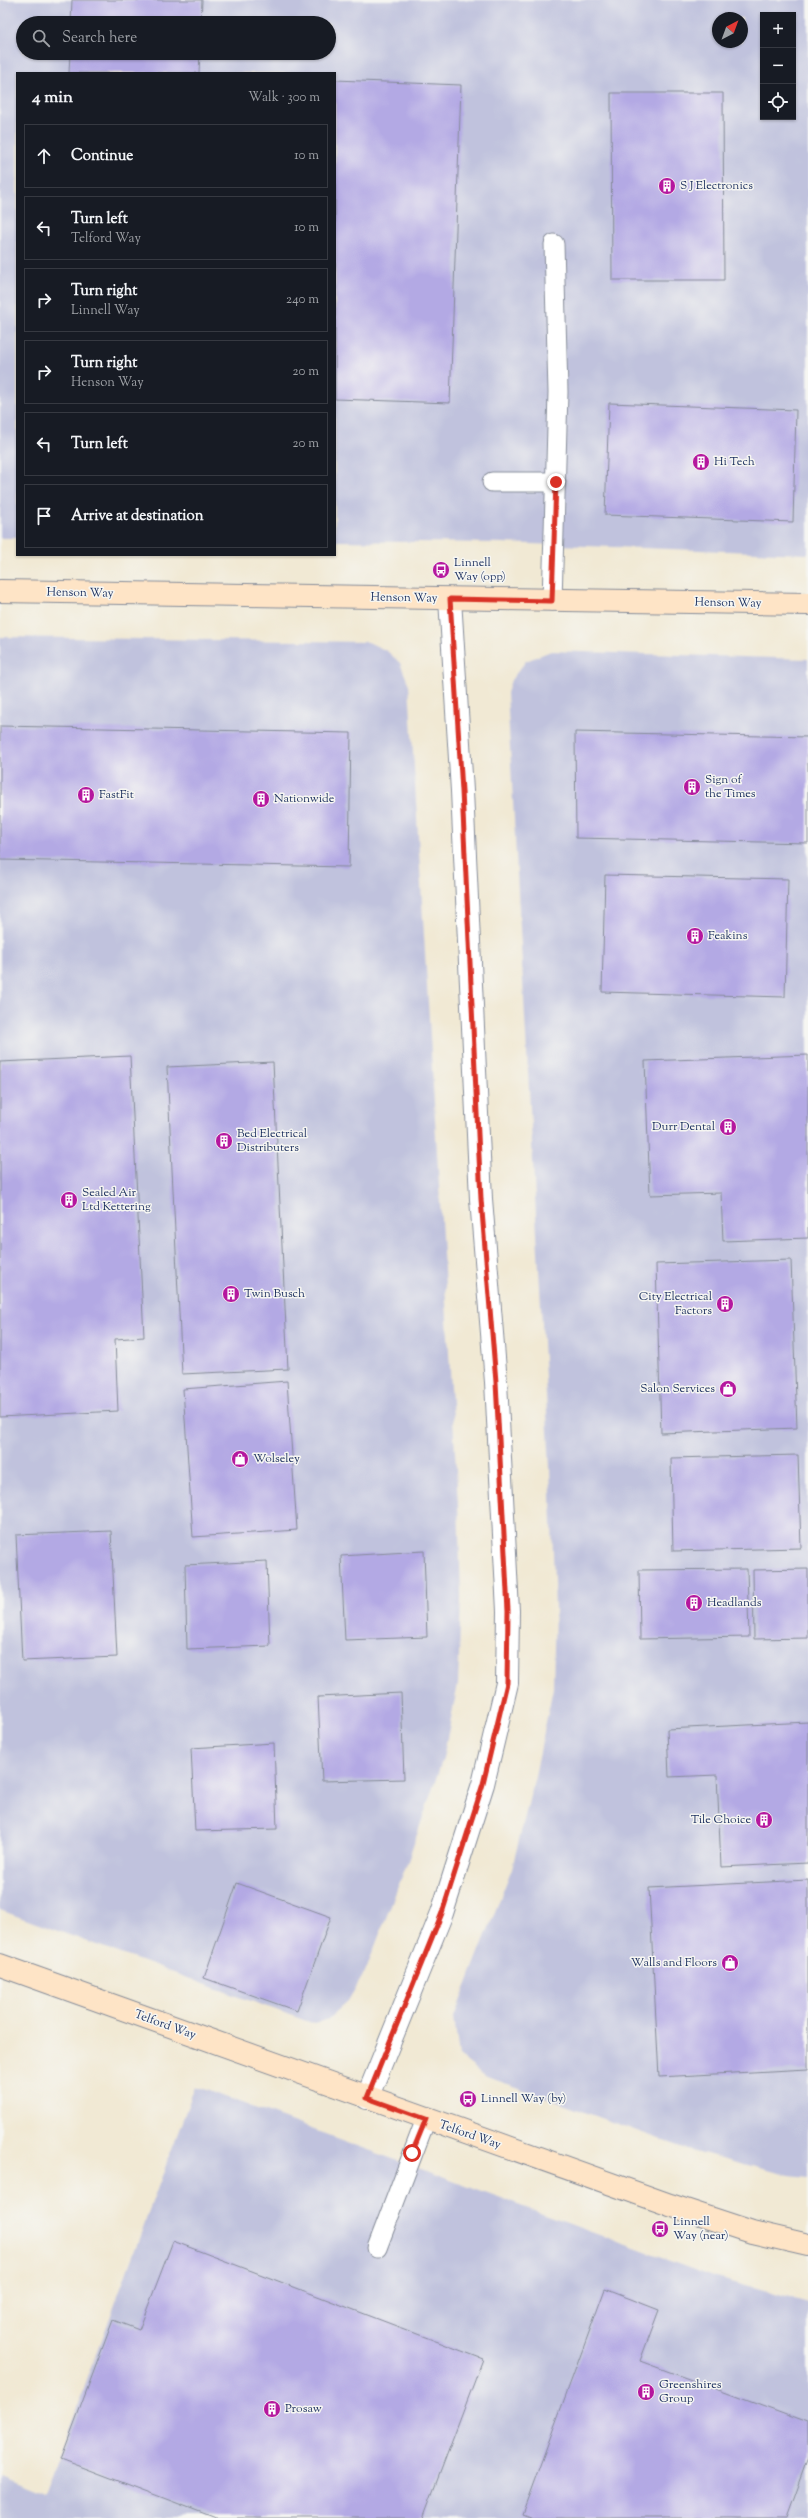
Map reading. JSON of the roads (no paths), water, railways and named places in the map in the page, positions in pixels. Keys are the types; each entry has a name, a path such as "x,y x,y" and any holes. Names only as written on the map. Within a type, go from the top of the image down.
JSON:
{"street":[{"name":"Henson Way","path":"0,591 808,604"},
{"path":"367,2098 442,1913 483,1784 507,1683 508,1611 498,1422 481,1199 462,791 450,599"},
{"name":"Telford Way","path":"0,1965 367,2098 744,2230 808,2245"}],"lane":[{"path":"552,601 558,392 554,244"},
{"path":"492,482 556,482"},
{"path":"377,2248 426,2119"}],"place":[{"name":"S J Electronics","path":"667,186"},
{"name":"Hi Tech","path":"701,462"},
{"name":"Linnell Way (opp)","path":"441,570"},
{"name":"Sign of the Times","path":"692,787"},
{"name":"FastFit","path":"86,795"},
{"name":"Nationwide","path":"261,799"},
{"name":"Feakins","path":"695,936"},
{"name":"Durr Dental","path":"728,1127"},
{"name":"Bed Electrical Distributers","path":"224,1141"},
{"name":"Sealed Air Ltd Kettering","path":"69,1200"},
{"name":"Twin Busch","path":"231,1294"},
{"name":"City Electrical Factors","path":"725,1304"},
{"name":"Salon Services","path":"728,1389"},
{"name":"Wolseley","path":"240,1459"},
{"name":"Headlands","path":"694,1603"},
{"name":"Tile Choice","path":"764,1820"},
{"name":"Walls and Floors","path":"730,1963"},
{"name":"Linnell Way (by)","path":"468,2099"},
{"name":"Linnell Way (near)","path":"660,2229"},
{"name":"Greenshires Group","path":"646,2392"},
{"name":"Prosaw","path":"272,2409"}]}
